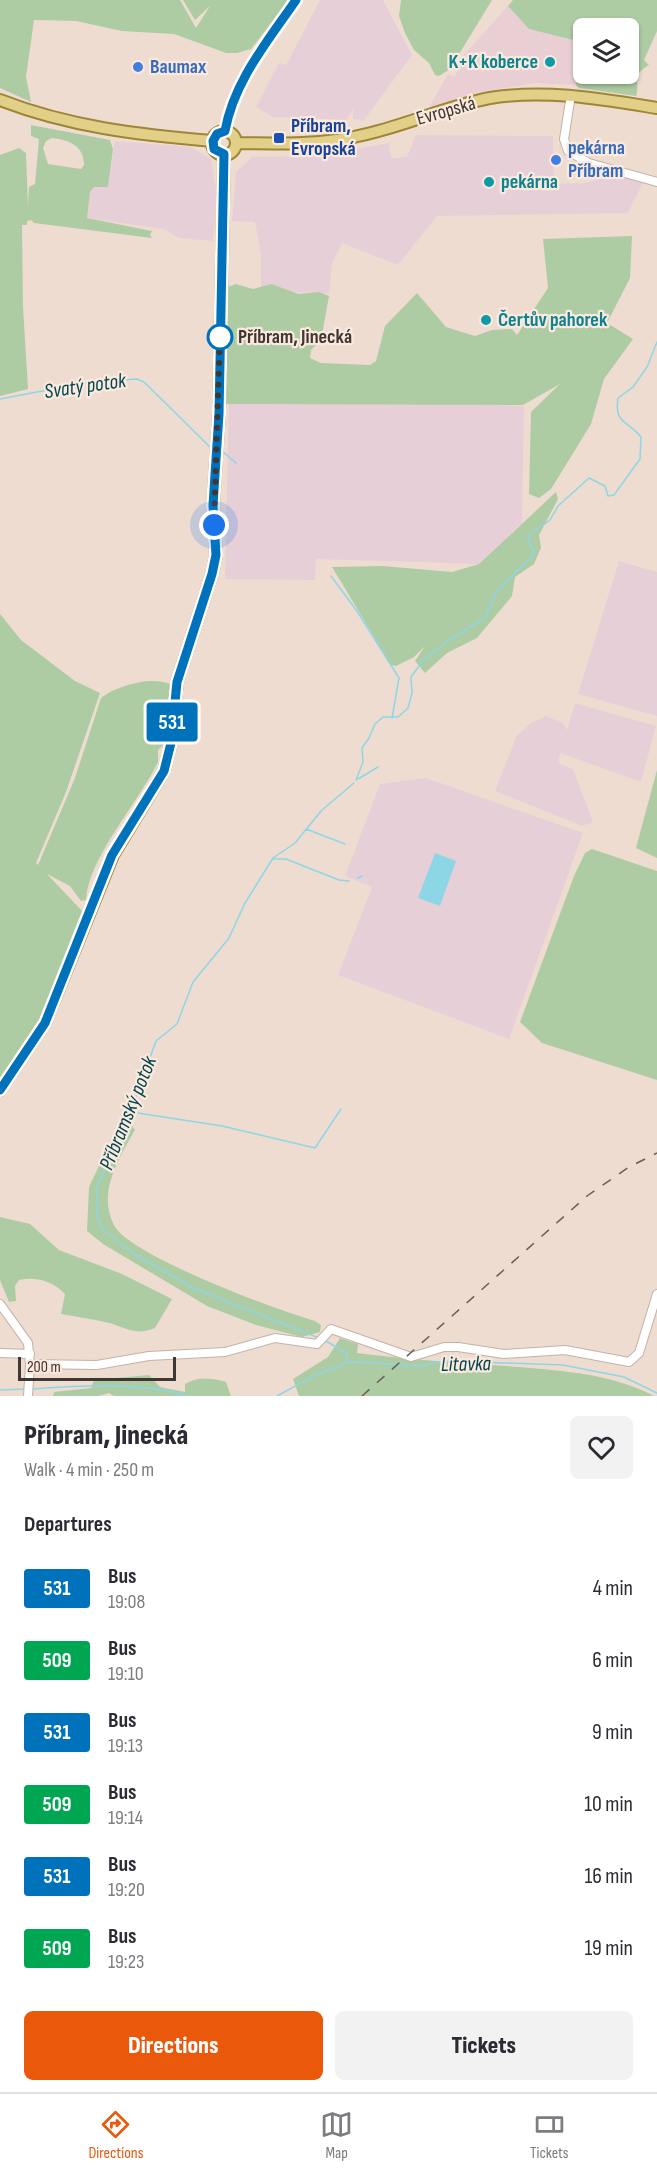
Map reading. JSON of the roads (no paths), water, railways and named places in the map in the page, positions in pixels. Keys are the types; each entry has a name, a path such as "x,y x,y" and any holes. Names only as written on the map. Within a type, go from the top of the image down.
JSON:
{"main road":[{"name":"Evropská","path":"236,143 302,144 338,140 490,98 526,94 571,95 657,108"},
{"path":"0,100 88,126 140,135 213,141"},
{"path":"225,131 232,134 236,143 231,152 224,154 214,149 213,141 217,134 225,131"},
{"path":"0,1090 45,1023 112,855 164,771 171,743 177,682 212,574 216,555 213,505 219,414 224,154"}],"street":[{"path":"225,131 234,100 246,74 296,0"},
{"path":"571,95 564,139 568,151 590,163 657,182"},
{"path":"30,1364 107,1364 149,1356 225,1352 275,1338 309,1344 321,1339 328,1330 336,1330 411,1357 444,1347 458,1347 504,1354 565,1350 629,1362 639,1353 657,1294"},
{"path":"0,1304 22,1332 30,1354 28,1396"},
{"path":"0,1353 30,1354"}],"water":[{"path":"435,853 456,861 440,906 418,898"}],"waterway":[{"name":"Příbramský potok","path":"356,780 363,762 362,748 375,724 383,717 398,717 408,708 412,693 411,677 422,662 446,642 485,618 497,590 533,556 533,549 528,541 529,535 550,520 558,506 589,478 605,486 608,496 614,495 640,459 641,437 620,417 617,406 618,398 633,387 647,367 657,342"},
{"name":"Svatý potok","path":"0,399 90,382 137,379 144,382 212,449"},
{"name":"Svatý potok","path":"222,451 236,463"},
{"name":"Svatý potok","path":"331,576 357,611 399,678 392,718"},
{"path":"358,779 378,767"},
{"name":"Příbramský potok","path":"319,1338 193,1288 136,1255 102,1229 96,1213 98,1205 96,1188 123,1132 156,1041 177,1024 193,982 229,938 245,903 273,858 295,843 322,810 354,783"},
{"path":"306,829 345,844"},
{"path":"274,859 286,859 339,880 349,881"},
{"path":"358,878 362,876"},
{"path":"131,1112 222,1126 315,1148 341,1109"},
{"name":"Příbramský potok","path":"326,1341 346,1353 348,1362"},
{"name":"Litavka","path":"277,1396 316,1375 348,1362 417,1366 448,1361 563,1365 624,1377 657,1393"},
{"name":"Litavka","path":"33,1389 131,1387 151,1388 190,1396"},
{"name":"Litavka","path":"0,1390 25,1389"}],"railway":[{"path":"362,1396 587,1196 629,1167 657,1153"}],"place":[{"name":"K+K koberce","path":"550,62"},
{"name":"Baumax","path":"138,67"},
{"name":"Příbram, Evropská","path":"279,138"},
{"name":"pekárna Příbram","path":"556,160"},
{"name":"pekárna","path":"489,182"},
{"name":"Čertův pahorek","path":"486,320"},
{"name":"Příbram, Jinecká","path":"220,337"}]}
